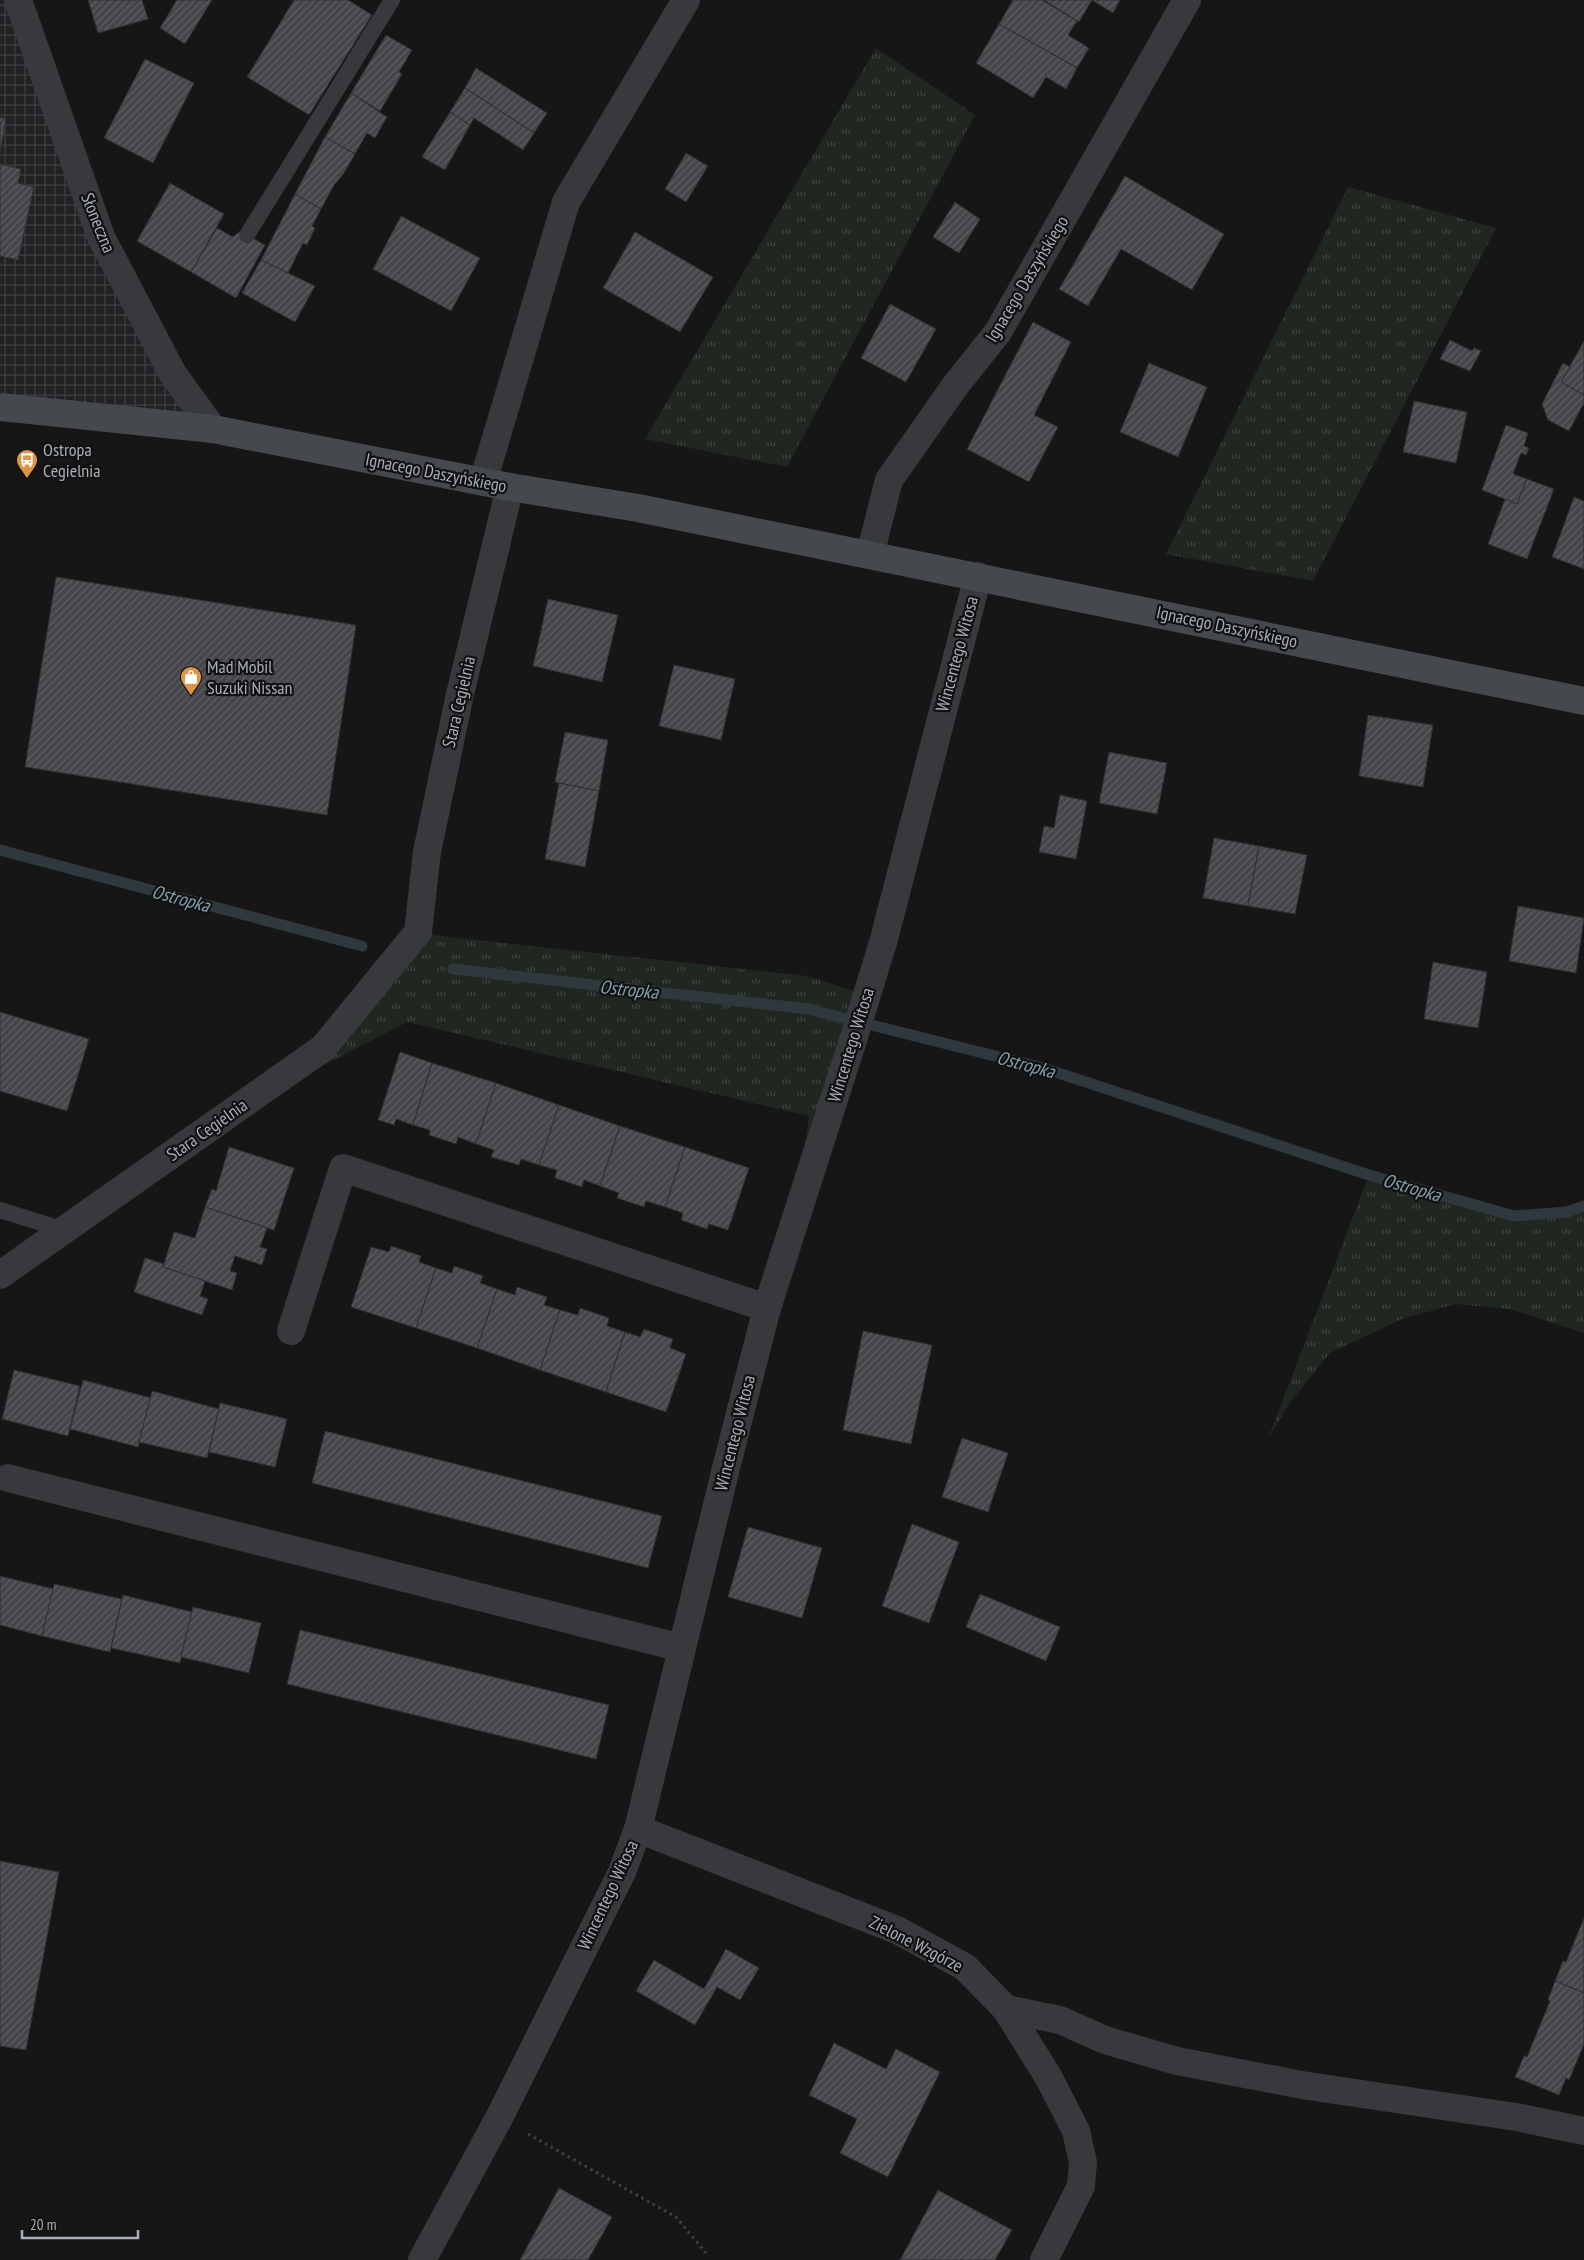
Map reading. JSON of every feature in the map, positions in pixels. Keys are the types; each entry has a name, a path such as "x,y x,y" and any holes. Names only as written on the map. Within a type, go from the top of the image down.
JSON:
{"main road":[{"name":"Ignacego Daszyńskiego","path":"0,406 213,429 483,482 638,508 1584,700"}],"street":[{"name":"Słoneczna","path":"18,0 101,237 173,374 213,429"},
{"path":"483,482 566,202 686,0"},
{"name":"Ignacego Daszyńskiego","path":"870,555 889,480 955,386 998,332 1187,0"},
{"name":"Stara Cegielnia","path":"0,1275 322,1048 418,932 418,918 427,852 460,694 510,487"},
{"name":"Wincentego Witosa","path":"422,2260 499,2118 622,1872 638,1829 767,1308 884,939 978,576"},
{"path":"291,1330 343,1168 767,1308"},
{"path":"8,1478 682,1648"},
{"name":"Zielone Wzgórze","path":"638,1829 897,1930 964,1967 1006,2009 1049,2078 1076,2131 1083,2162 1081,2186 1044,2260"},
{"path":"1006,2009 1060,2020 1105,2040 1177,2061 1302,2085 1516,2117 1584,2131"}],"lane":[{"path":"247,235 392,0"},
{"path":"0,1210 64,1230"}],"path":[{"path":"499,2118 676,2217 706,2253"}],"shaded area":[{"path":"0,0 18,0 101,237 213,429 0,407"}],"green space":[{"path":"876,48 975,115 787,467 645,439"},
{"path":"1348,187 1496,228 1313,581 1166,554"},
{"path":"418,932 807,976 870,996 788,1255 809,1116 407,1022 226,1116 323,1048"},
{"path":"1369,1175 1514,1216 1567,1212 1584,1206 1584,1333 1510,1309 1456,1304 1402,1319 1330,1353 1291,1401 1268,1439"}],"building":[{"path":"88,0 142,0 148,19 98,33"},
{"path":"177,0 212,0 185,44 160,28"},
{"path":"294,0 348,0 372,15 309,115 247,77"},
{"path":"1013,0 1042,0 1077,21 1068,35 1089,48 1077,68 999,24"},
{"path":"1044,0 1092,0 1079,22"},
{"path":"1092,0 1120,0 1113,13"},
{"path":"999,24 1077,68 1066,89 1046,77 1033,98 976,63"},
{"path":"386,35 412,50 399,72 402,74 380,111 351,93"},
{"path":"145,59 194,83 153,163 104,138"},
{"path":"476,68 547,113 534,133 465,88"},
{"path":"465,88 534,133 523,150 474,118 470,125 450,112"},
{"path":"351,93 387,117 375,138 367,133 355,154 325,137"},
{"path":"450,112 470,125 445,170 422,157"},
{"path":"0,117 6,119 0,153"},
{"path":"325,137 355,154 344,173 334,185 321,209 295,194"},
{"path":"686,153 708,166 686,202 665,189"},
{"path":"0,164 21,169 18,183 34,187 18,260 0,256"},
{"path":"1125,176 1224,234 1192,290 1121,249 1088,306 1059,289"},
{"path":"170,183 224,214 191,272 137,241"},
{"path":"295,194 321,209 312,226 315,228 307,245 303,243 288,273 261,260"},
{"path":"955,202 980,219 959,253 933,237"},
{"path":"401,216 480,258 451,311 373,269"},
{"path":"217,228 233,237 240,231 265,245 236,298 191,272"},
{"path":"635,232 713,277 680,332 603,288"},
{"path":"261,260 315,286 295,322 242,293"},
{"path":"890,304 936,329 906,382 861,358"},
{"path":"1033,322 1071,342 1034,415 1058,427 1029,482 967,449"},
{"path":"1450,340 1472,351 1474,348 1481,351 1470,371 1440,359"},
{"path":"1584,341 1584,395 1561,382"},
{"path":"1149,363 1207,387 1178,457 1120,432"},
{"path":"1563,363 1570,367 1561,382 1584,395 1584,403 1569,431 1548,420 1542,404"},
{"path":"1414,401 1467,412 1456,463 1403,452"},
{"path":"1506,425 1528,433 1524,446 1529,448 1526,455 1521,453 1513,474 1527,479 1517,504 1482,490"},
{"path":"1527,479 1554,489 1527,559 1488,544 1505,499 1517,504"},
{"path":"1574,497 1584,501 1584,569 1552,557"},
{"name":"Mad Mobil Suzuki Nissan","path":"56,577 356,625 327,815 25,767"},
{"path":"548,599 618,615 602,682 533,666"},
{"path":"674,665 735,679 721,740 659,726"},
{"path":"1368,715 1433,725 1423,787 1359,776"},
{"path":"565,732 608,740 599,791 555,782"},
{"path":"1109,752 1167,763 1157,814 1099,803"},
{"path":"559,783 599,791 585,867 545,859"},
{"path":"1060,795 1087,801 1076,859 1039,852 1044,826 1054,828"},
{"path":"1214,838 1259,846 1248,906 1203,898"},
{"path":"1259,846 1307,855 1295,914 1248,906"},
{"path":"1518,906 1584,918 1576,973 1509,961"},
{"path":"1433,962 1487,972 1478,1028 1424,1019"},
{"path":"0,1012 89,1039 67,1111 0,1091"},
{"path":"400,1052 432,1063 413,1125 396,1119 394,1125 378,1120"},
{"path":"432,1063 496,1083 476,1144 458,1137 456,1144 429,1135 430,1130 413,1125"},
{"path":"496,1083 559,1105 539,1165 521,1159 519,1165 491,1157 494,1150 476,1144"},
{"path":"559,1105 620,1126 600,1186 584,1180 582,1187 555,1178 557,1170 539,1165"},
{"path":"620,1126 685,1147 665,1207 646,1201 644,1207 617,1198 619,1193 600,1186"},
{"path":"229,1147 294,1168 274,1230 205,1207 212,1189 216,1191"},
{"path":"685,1147 749,1168 728,1230 709,1224 707,1229 681,1220 683,1213 665,1207"},
{"path":"205,1207 267,1228 260,1247 267,1249 262,1265 235,1256 230,1271 237,1273 232,1290 163,1267 174,1232 195,1238"},
{"path":"391,1246 421,1256 419,1262 436,1268 416,1328 351,1307 371,1247 389,1252"},
{"path":"145,1258 164,1264 163,1267 205,1281 200,1296 208,1299 202,1315 134,1292"},
{"path":"454,1266 483,1276 480,1283 497,1289 477,1348 416,1328 436,1268 452,1273"},
{"path":"517,1287 547,1297 544,1305 560,1310 540,1370 477,1348 497,1289 515,1295"},
{"path":"580,1308 609,1318 607,1326 625,1332 606,1392 540,1370 560,1310 578,1315"},
{"path":"644,1329 673,1339 670,1348 686,1354 666,1412 606,1392 625,1332 640,1337"},
{"path":"863,1331 932,1345 911,1444 843,1430"},
{"path":"14,1370 80,1386 68,1436 2,1419"},
{"path":"83,1380 151,1398 138,1447 70,1429"},
{"path":"152,1391 219,1409 207,1458 139,1442"},
{"path":"220,1403 287,1419 275,1467 209,1452"},
{"path":"325,1431 662,1516 648,1568 312,1483"},
{"path":"962,1438 1008,1453 988,1512 942,1497"},
{"path":"912,1524 959,1542 929,1623 882,1606"},
{"path":"748,1527 822,1548 802,1618 728,1597"},
{"path":"0,1576 54,1589 42,1636 0,1625"},
{"path":"54,1584 122,1599 110,1652 42,1636"},
{"path":"980,1594 1060,1627 1046,1661 966,1627"},
{"path":"123,1595 192,1612 180,1663 111,1648"},
{"path":"193,1607 261,1623 249,1673 181,1657"},
{"path":"300,1630 609,1705 596,1759 287,1684"},
{"path":"0,1861 59,1872 26,2050 0,2046"},
{"path":"1584,1918 1584,1993 1555,1981 1563,1961 1566,1962"},
{"path":"726,1949 759,1968 740,2000 717,1987 695,2025 636,1991 654,1960 704,1989"},
{"path":"1555,1981 1584,1993 1584,2044 1569,2080 1566,2078 1559,2095 1515,2077 1524,2056 1527,2057 1550,2001 1548,2000"},
{"path":"834,2043 886,2069 896,2049 940,2072 888,2177 840,2153 857,2119 809,2095"},
{"path":"559,2188 612,2217 588,2260 520,2260"},
{"path":"938,2190 1012,2230 995,2260 900,2260"}],"waterway":[{"name":"Ostropka","path":"0,850 362,946"},
{"name":"Ostropka","path":"453,969 808,1009 1043,1068 1369,1175 1514,1216 1567,1212 1584,1206"}],"place":[{"name":"Ostropa Cegielnia","path":"27,479"},
{"name":"Mad Mobil Suzuki Nissan","path":"191,696"}]}
